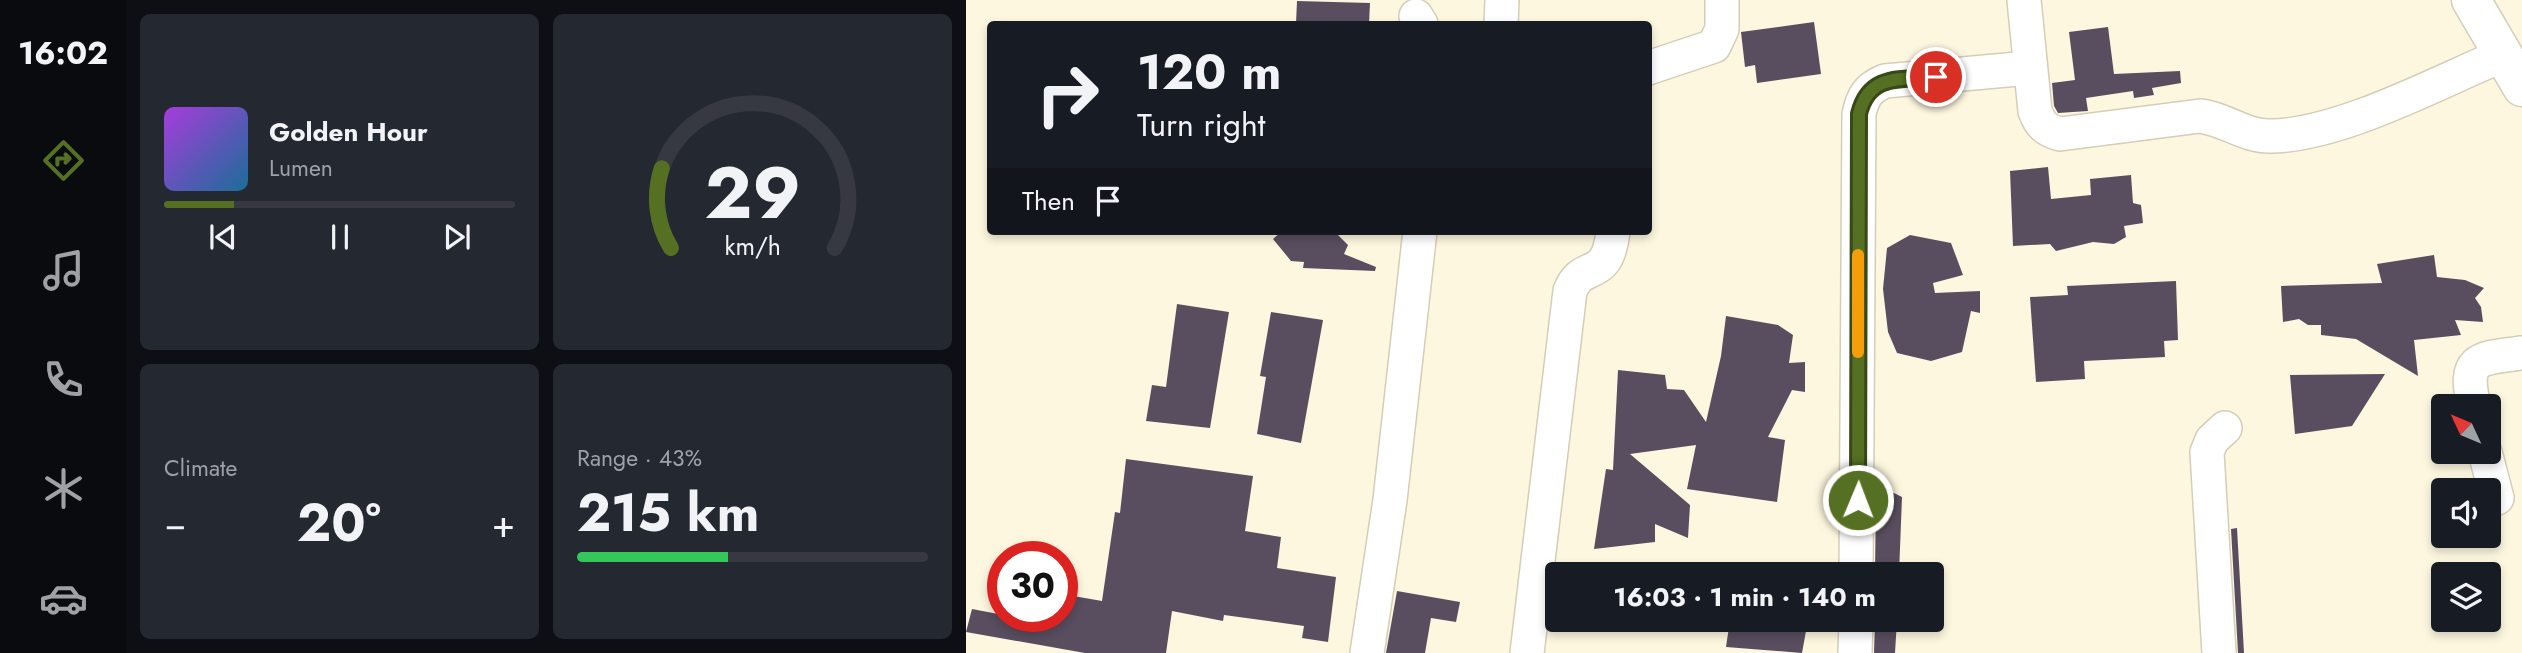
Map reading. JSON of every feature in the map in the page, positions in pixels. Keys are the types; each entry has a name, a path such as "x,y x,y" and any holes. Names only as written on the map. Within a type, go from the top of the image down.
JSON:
{"main road":[{"path":"2471,0 2513,71"}],"street":[{"path":"1501,21 1502,0"},
{"path":"1652,67 1714,46 1722,29 1722,0"},
{"path":"2024,0 2029,68 2039,121 2048,131 2060,134 2200,116 2218,118 2252,135 2273,136 2345,121 2513,71"},
{"path":"1856,562 1859,114 1862,99 1871,87 1885,81 2029,68"},
{"path":"1367,653 1390,500 1420,235"},
{"path":"1527,653 1570,291 1580,275 1600,268 1606,261 1613,235"},
{"path":"2471,394 2468,381 2470,370 2476,362 2488,357 2522,352"},
{"path":"2219,653 2207,452 2212,440 2225,428"},
{"path":"1855,653 1856,632"}],"building":[{"path":"1297,1 1370,3 1369,21 1296,21"},
{"path":"1814,22 1821,74 1757,83 1755,65 1745,67 1741,32"},
{"path":"2108,27 2114,74 2180,71 2181,83 2152,88 2154,95 2134,98 2133,91 2086,98 2088,111 2058,113 2054,106 2052,83 2075,80 2069,32"},
{"path":"2048,167 2051,199 2091,195 2090,179 2131,175 2133,203 2141,205 2143,223 2124,226 2126,237 2114,244 2093,242 2056,251 2050,244 2013,246 2010,171"},
{"path":"1278,235 1338,235 1348,245 1344,254 1376,267 1375,271 1303,268 1304,262 1291,261 1273,239"},
{"path":"1910,235 1951,243 1963,275 1933,283 1935,293 1980,291 1980,313 1971,311 1962,352 1931,361 1897,353 1888,332 1883,289 1887,248"},
{"path":"2434,255 2437,277 2465,280 2484,288 2475,298 2481,307 2483,322 2455,320 2461,335 2414,340 2418,376 2356,339 2321,335 2321,325 2308,325 2299,319 2283,322 2281,286 2382,283 2377,264"},
{"path":"2176,281 2178,340 2164,341 2165,357 2084,361 2085,379 2036,382 2030,297 2068,295 2067,286"},
{"path":"1177,304 1229,312 1210,428 1146,421 1152,385 1166,387"},
{"path":"1271,312 1323,320 1301,443 1257,434 1266,377 1260,376"},
{"path":"1726,316 1778,325 1793,335 1789,363 1805,362 1805,392 1792,390 1768,437 1785,440 1777,502 1687,489 1696,445 1630,454 1690,505 1688,538 1655,524 1655,542 1594,549 1606,469 1613,470 1618,370 1665,375 1667,389 1684,390 1706,422 1721,356"},
{"path":"2385,374 2352,426 2295,434 2290,375"},
{"path":"1126,459 1253,476 1245,531 1281,537 1277,568 1336,577 1328,642 1302,638 1304,626 1224,615 1223,621 1172,611 1166,653 1085,653 966,632 972,609 987,612 987,632 1078,632 1078,597 1102,601 1115,512 1120,513"},
{"path":"1890,491 1902,497 1899,562 1875,562 1876,495 1886,497"},
{"path":"2237,528 2244,653 2238,653 2231,529"},
{"path":"1397,591 1460,602 1456,622 1431,618 1425,653 1386,653"},
{"path":"1728,632 1806,632 1802,653 1726,647"},
{"path":"1875,632 1896,632 1895,653 1874,653"}],"slow traffic":[{"path":"1858,255 1858,352"}],"route":[{"path":"1858,500 1859,114 1862,99 1871,87 1885,81 1936,77"}]}
